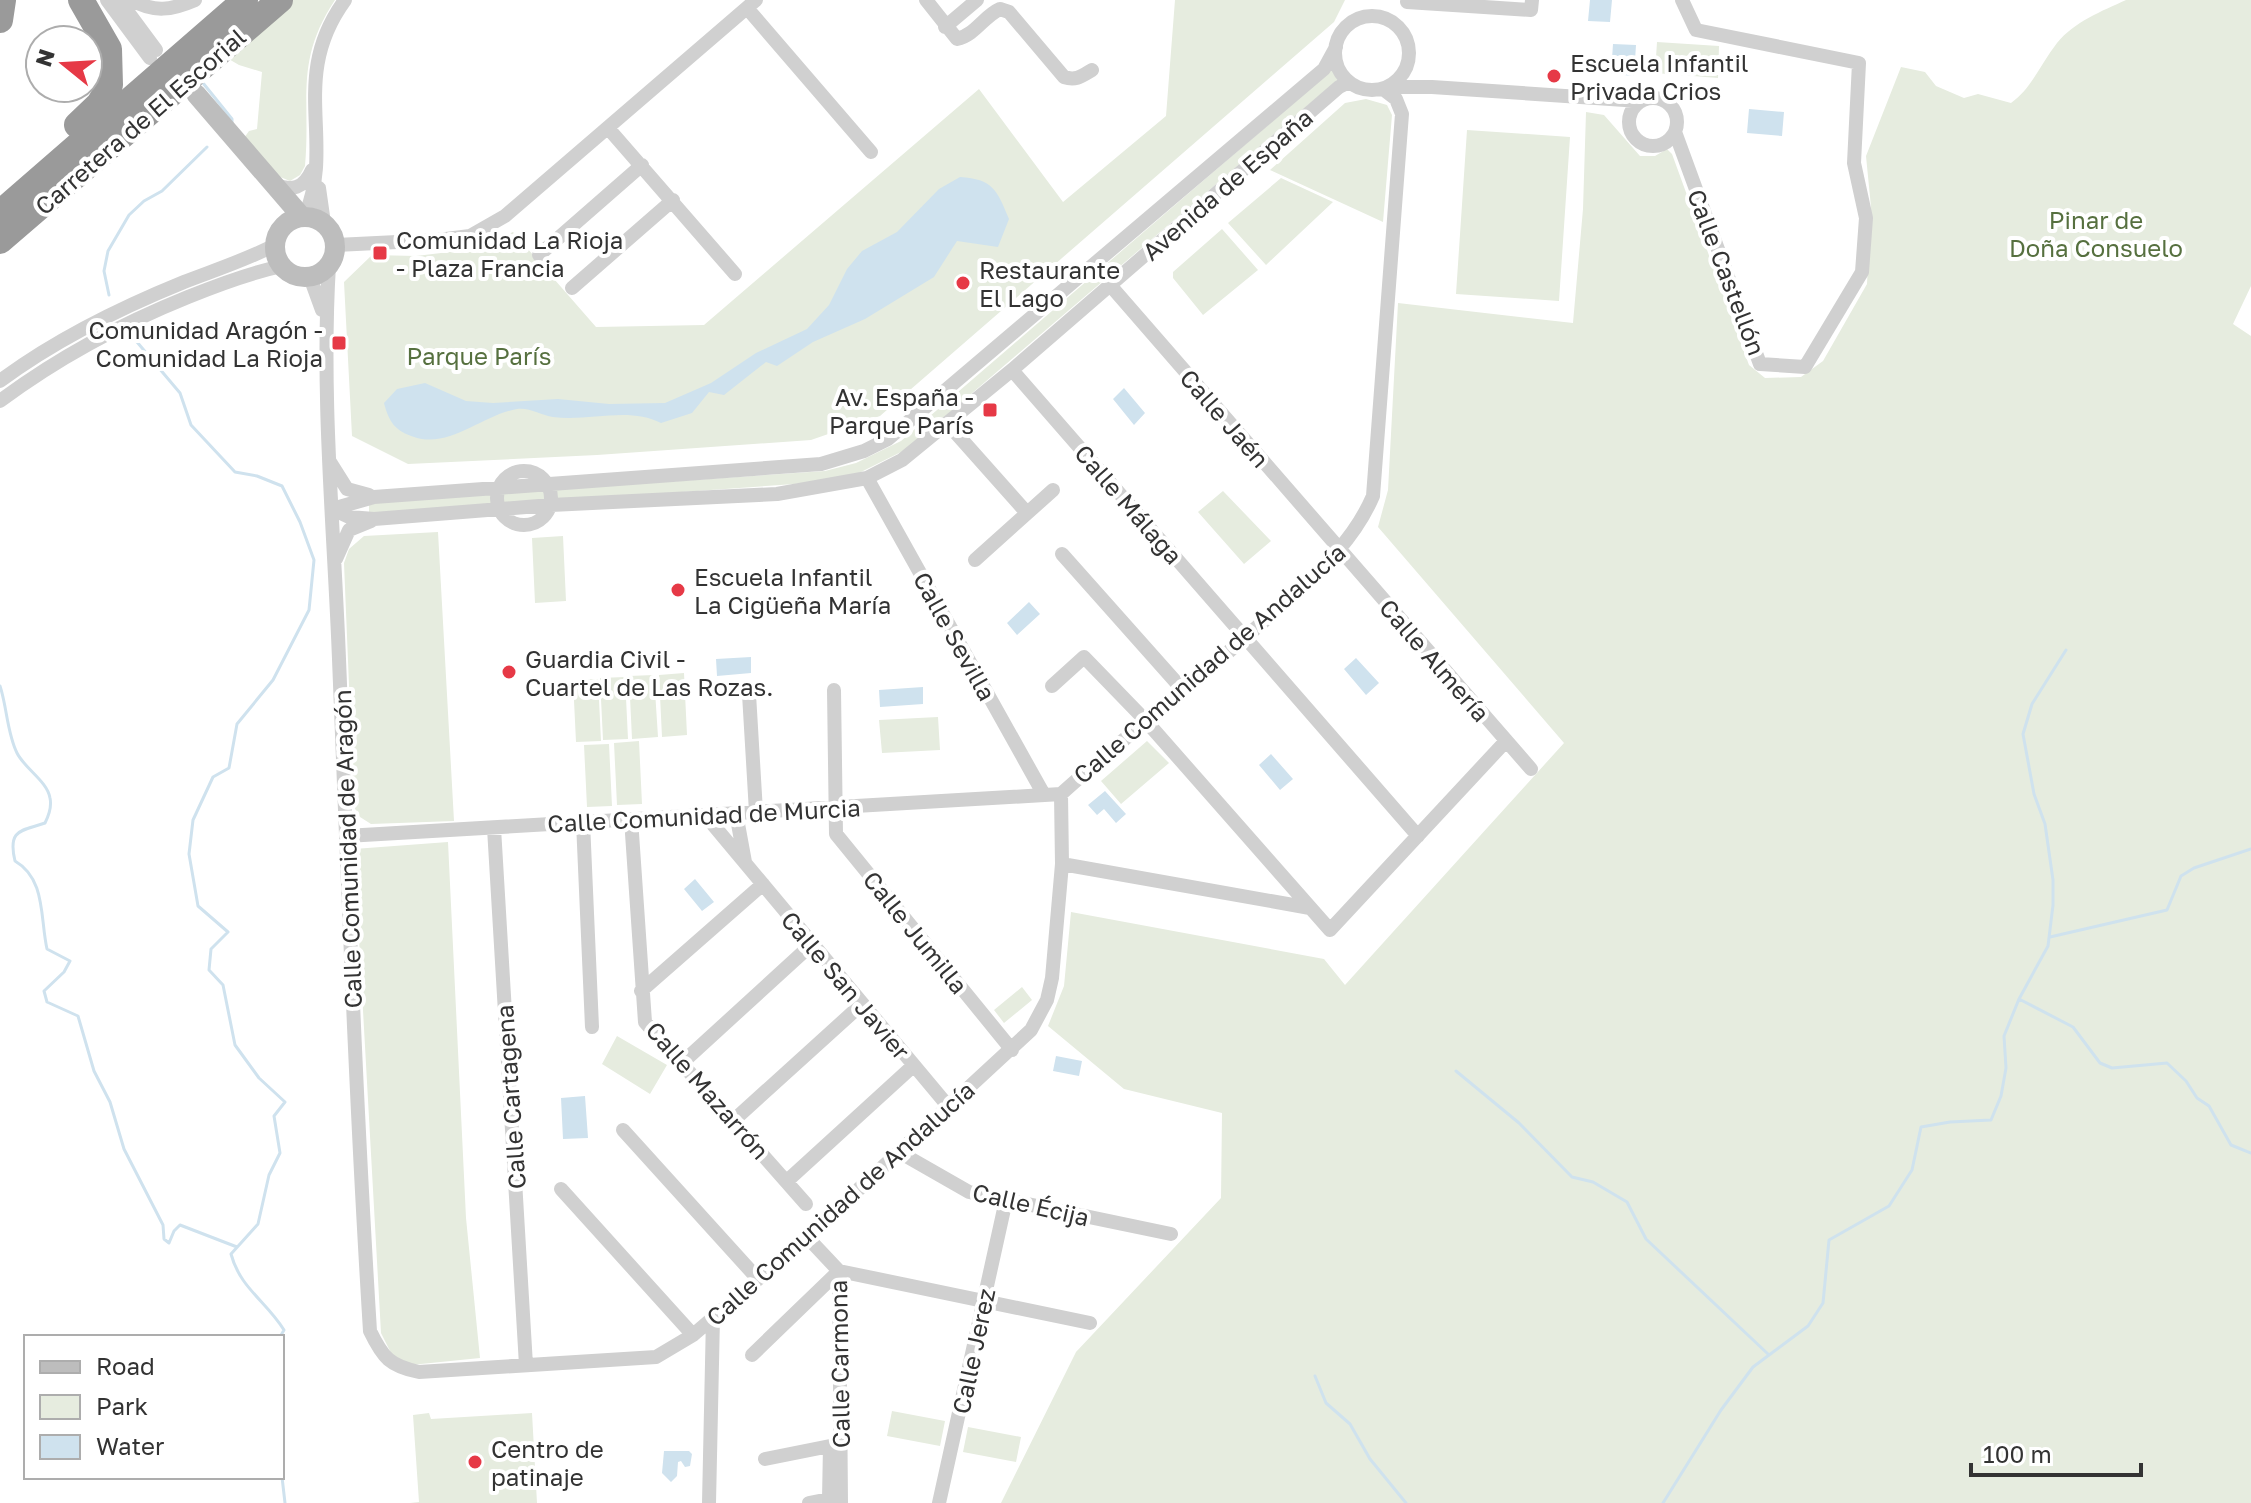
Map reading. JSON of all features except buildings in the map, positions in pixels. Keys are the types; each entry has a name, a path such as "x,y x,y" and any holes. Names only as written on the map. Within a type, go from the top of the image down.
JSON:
{"highway":[{"path":"0,20 3,0"},
{"path":"0,202 99,104 110,85 109,49 81,0"},
{"name":"Carretera de El Escorial","path":"0,213 245,0"},
{"name":"Carretera de El Escorial","path":"0,241 280,0"},
{"path":"0,202 99,118 208,33"}],"street":[{"path":"107,0 153,54 119,0"},
{"path":"132,0 143,7 159,10 175,9 195,0"},
{"path":"310,219 315,163 313,94 316,64 323,36 345,0"},
{"path":"926,0 957,39 966,37 1000,9 1009,12 1064,77 1080,77 1092,70"},
{"path":"945,27 977,0"},
{"path":"1373,16 1380,0"},
{"path":"1386,88 1397,81 1408,63 1410,52 1402,31 1407,1 1531,10 1532,0"},
{"name":"Calle Castellón","path":"1675,132 1760,364 1805,367 1862,272 1866,218 1854,163 1859,63 1696,30 1682,0"},
{"path":"336,245 470,236 505,216 752,4 871,152"},
{"path":"1402,31 1384,18 1373,16 1360,18 1349,25 1340,35 1336,47 1340,72 1349,82 1371,91 1432,87 1640,101 1661,99 1673,108 1677,118 1675,132 1666,143 1651,147 1640,143 1605,99"},
{"name":"Avenida de España","path":"332,509 374,497 821,464 864,451 888,439 1324,69 1336,47"},
{"path":"1408,63 1432,87"},
{"name":"Avenida de España","path":"332,509 349,517 374,519 551,505 777,494 867,478 902,460 1012,370 1339,87 1349,82"},
{"path":"1402,114 1412,97 1432,87"},
{"path":"1386,88 1396,99 1402,114"},
{"path":"192,98 270,182 310,219 332,233 336,245 329,265 317,275 294,275 282,266 276,205 192,98"},
{"path":"1631,133 1629,118 1640,101"},
{"name":"Calle Comunidad de Andalucía","path":"398,1367 419,1372 656,1357 693,1335 807,1237 1031,1030 1047,1000 1052,978 1062,864 1061,794 1246,637 1341,550 1363,521 1373,496 1402,114"},
{"path":"608,128 735,274"},
{"path":"270,182 283,188 296,188 305,183 315,163"},
{"path":"539,255 642,165"},
{"path":"572,288 673,200"},
{"path":"0,401 141,308 250,258 279,236 310,219"},
{"name":"Calle Comunidad de Aragón","path":"329,265 326,320 329,460 370,1331 380,1352 398,1367"},
{"path":"0,381 21,365 79,332 242,275 282,266"},
{"name":"Calle Comunidad de Aragón","path":"310,277 326,320"},
{"name":"Calle Jaén","path":"1110,285 1341,550"},
{"name":"Calle Málaga","path":"1012,370 1418,836"},
{"path":"947,423 1027,513"},
{"path":"329,460 347,489 374,497"},
{"name":"Calle Sevilla","path":"867,478 1043,793"},
{"path":"548,484 552,494 551,505"},
{"path":"498,488 499,510"},
{"path":"975,560 1053,490"},
{"path":"334,563 349,530 374,519"},
{"name":"Calle Almería","path":"1341,550 1531,769"},
{"path":"1062,554 1183,690"},
{"path":"1052,686 1084,657 1146,721 1330,930 1505,742"},
{"name":"Calle Jumilla","path":"834,690 836,834 1012,1050"},
{"path":"749,694 756,812"},
{"name":"Calle Comunidad de Murcia","path":"346,836 1061,794"},
{"name":"Calle San Javier","path":"736,813 746,863"},
{"name":"Calle San Javier","path":"705,815 948,1106"},
{"name":"Calle Mazarrón","path":"631,819 645,1022 806,1204"},
{"path":"583,822 592,1027"},
{"name":"Calle Cartagena","path":"494,828 526,1365"},
{"path":"1062,864 1310,908"},
{"path":"641,991 763,884"},
{"path":"683,1062 811,945"},
{"path":"734,1120 862,1004"},
{"path":"787,1181 913,1066"},
{"path":"623,1130 758,1279"},
{"name":"Calle Écija","path":"899,1152 969,1192 1171,1234"},
{"path":"561,1189 693,1335"},
{"name":"Calle Jerez","path":"939,1503 1006,1200"},
{"name":"Calle Carmona","path":"807,1237 839,1271 841,1503"},
{"path":"752,1355 839,1271 1090,1323"},
{"path":"709,1503 713,1317"},
{"path":"765,1459 830,1446 829,1499 809,1503"}],"green space":[{"path":"293,0 335,0 322,22 309,62 305,166 300,175 290,181 273,174 244,138 249,131 257,129 262,72 227,58"},
{"name":"Parque París","path":"1175,0 1345,0 1334,22 880,416 811,440 408,464 352,436 344,282 372,255 416,256 474,249 513,232 596,327 704,325 979,89 1063,202 1166,116"},
{"name":"Pinar de Doña Consuelo","path":"2126,0 2251,0 2251,286 2233,324 2251,336 2251,1503 1001,1503 1076,1352 1221,1198 1222,1113 1124,1089 1048,1026 1064,986 1071,912 1324,959 1345,985 1564,743 1378,527 1388,490 1398,303 1573,323 1583,209 1586,112 1604,115 1640,156 1655,156 1667,149 1672,154 1749,365 1765,378 1801,377 1823,361 1867,284 1871,207 1866,156 1901,67 1925,72 1936,86 1964,98 1978,94 2011,103 2025,90 2064,36 2089,18"},
{"path":"1657,42 1719,46 1718,78 1655,73"},
{"path":"1334,68 1341,77 907,449 859,473 823,482 369,514 369,502 825,471 856,463 901,441"},
{"path":"1366,99 1387,105 1392,115 1383,222 1270,170 1345,103"},
{"path":"1467,130 1570,137 1559,301 1456,294"},
{"path":"1281,178 1333,202 1266,265 1228,223"},
{"path":"1222,229 1258,270 1203,315 1173,278 1173,272"},
{"path":"1223,491 1271,541 1244,564 1198,512"},
{"path":"438,532 454,821 371,824 360,817 354,807 344,563 349,549 364,536"},
{"path":"563,536 566,601 535,603 532,538"},
{"path":"684,673 687,735 662,737 659,675"},
{"path":"654,675 658,737 632,739 629,676"},
{"path":"625,677 628,739 603,740 600,678"},
{"path":"598,679 601,741 576,742 573,680"},
{"path":"938,717 940,750 882,753 879,720"},
{"path":"639,741 642,804 617,805 614,743"},
{"path":"1147,741 1169,763 1121,804 1101,781"},
{"path":"609,744 612,806 587,807 584,745"},
{"path":"448,842 466,1218 480,1358 411,1365 392,1355 381,1333 354,849"},
{"path":"1022,987 1032,1000 1004,1023 994,1010"},
{"path":"617,1036 667,1065 650,1094 602,1064"},
{"path":"892,1411 945,1421 940,1446 887,1436"},
{"name":"Centro de patinaje","path":"429,1413 431,1419 532,1413 537,1503 410,1503 419,1502 413,1415"},
{"path":"968,1427 1021,1437 1016,1462 963,1452"}],"water":[{"path":"1590,0 1612,0 1610,22 1588,21"},
{"path":"1613,44 1636,45 1634,76 1611,74"},
{"path":"1749,109 1784,112 1782,136 1747,133"},
{"path":"960,177 980,180 992,188 1001,200 1009,219 998,247 957,241 934,277 865,319 813,342 777,366 766,362 724,395 709,392 692,413 661,423 636,416 566,418 517,409 440,439 414,437 402,432 388,415 384,403 397,389 425,383 466,401 493,403 558,399 609,404 665,403 711,383 756,353 807,329 829,305 847,269 862,251 897,232 939,189"},
{"path":"1124,388 1145,413 1134,425 1113,399"},
{"path":"1029,602 1040,614 1017,635 1007,623"},
{"path":"751,657 751,673 717,676 716,659"},
{"path":"1356,658 1379,683 1366,695 1344,669"},
{"path":"923,687 923,704 880,707 879,690"},
{"path":"1271,754 1293,779 1280,790 1259,765"},
{"path":"1105,791 1126,814 1116,823 1104,809 1097,815 1088,805"},
{"path":"695,879 714,902 702,911 684,889"},
{"path":"1056,1056 1082,1061 1079,1076 1053,1071"},
{"path":"585,1096 588,1138 563,1139 561,1098"},
{"path":"664,1451 689,1451 692,1454 690,1466 685,1467 681,1461 678,1462 677,1476 671,1482 662,1473"}],"waterway":[{"path":"203,83 232,122"},
{"path":"109,295 104,271 108,251 129,215 144,201 162,191 207,147"},
{"path":"137,342 180,393 191,425 235,472 257,476 282,486 314,560 309,610 273,680 237,724 229,768 213,777 193,820 189,854 198,906 228,932 211,949 209,970 223,985 235,1045 259,1078 285,1102 274,1116 280,1153 269,1175 258,1224 231,1254 247,1285 284,1330 281,1335"},
{"path":"1663,1503 1721,1410 1753,1367 1808,1326 1823,1303 1829,1240 1889,1206 1912,1170 1921,1127 1991,1120 2001,1096 2006,1068 2004,1036 2019,999 2048,946 2053,905 2053,880 2045,824 2034,794 2023,734 2032,704 2066,650"},
{"path":"0,686 17,753 45,786 51,801 45,823 24,830 13,842 15,861 25,869 37,889 47,949 70,961 64,972 44,991 47,1002 78,1016 94,1071 110,1102 124,1149 163,1225 164,1239 169,1243 180,1225 237,1247"},
{"path":"2050,937 2167,910 2181,876 2194,868 2251,849"},
{"path":"2019,999 2073,1027 2100,1063 2112,1068 2167,1063 2186,1081 2197,1098 2209,1106 2231,1145 2251,1153"},
{"path":"1456,1071 1519,1123 1572,1177 1593,1182 1627,1202 1646,1239 1768,1354"},
{"path":"1315,1376 1326,1403 1350,1424 1370,1459 1406,1503"},
{"path":"282,1479 285,1503"}],"place":[{"name":"Escuela Infantil Privada Crios","path":"1554,76"},
{"name":"Comunidad La Rioja - Plaza Francia","path":"380,253"},
{"name":"Restaurante El Lago","path":"963,283"},
{"name":"Comunidad Aragón - Comunidad La Rioja","path":"339,343"},
{"name":"Av. España - Parque París","path":"990,410"},
{"name":"Escuela Infantil La Cigüeña María","path":"678,590"},
{"name":"Guardia Civil - Cuartel de Las Rozas.","path":"509,672"},
{"name":"Centro de patinaje","path":"475,1462"}]}
